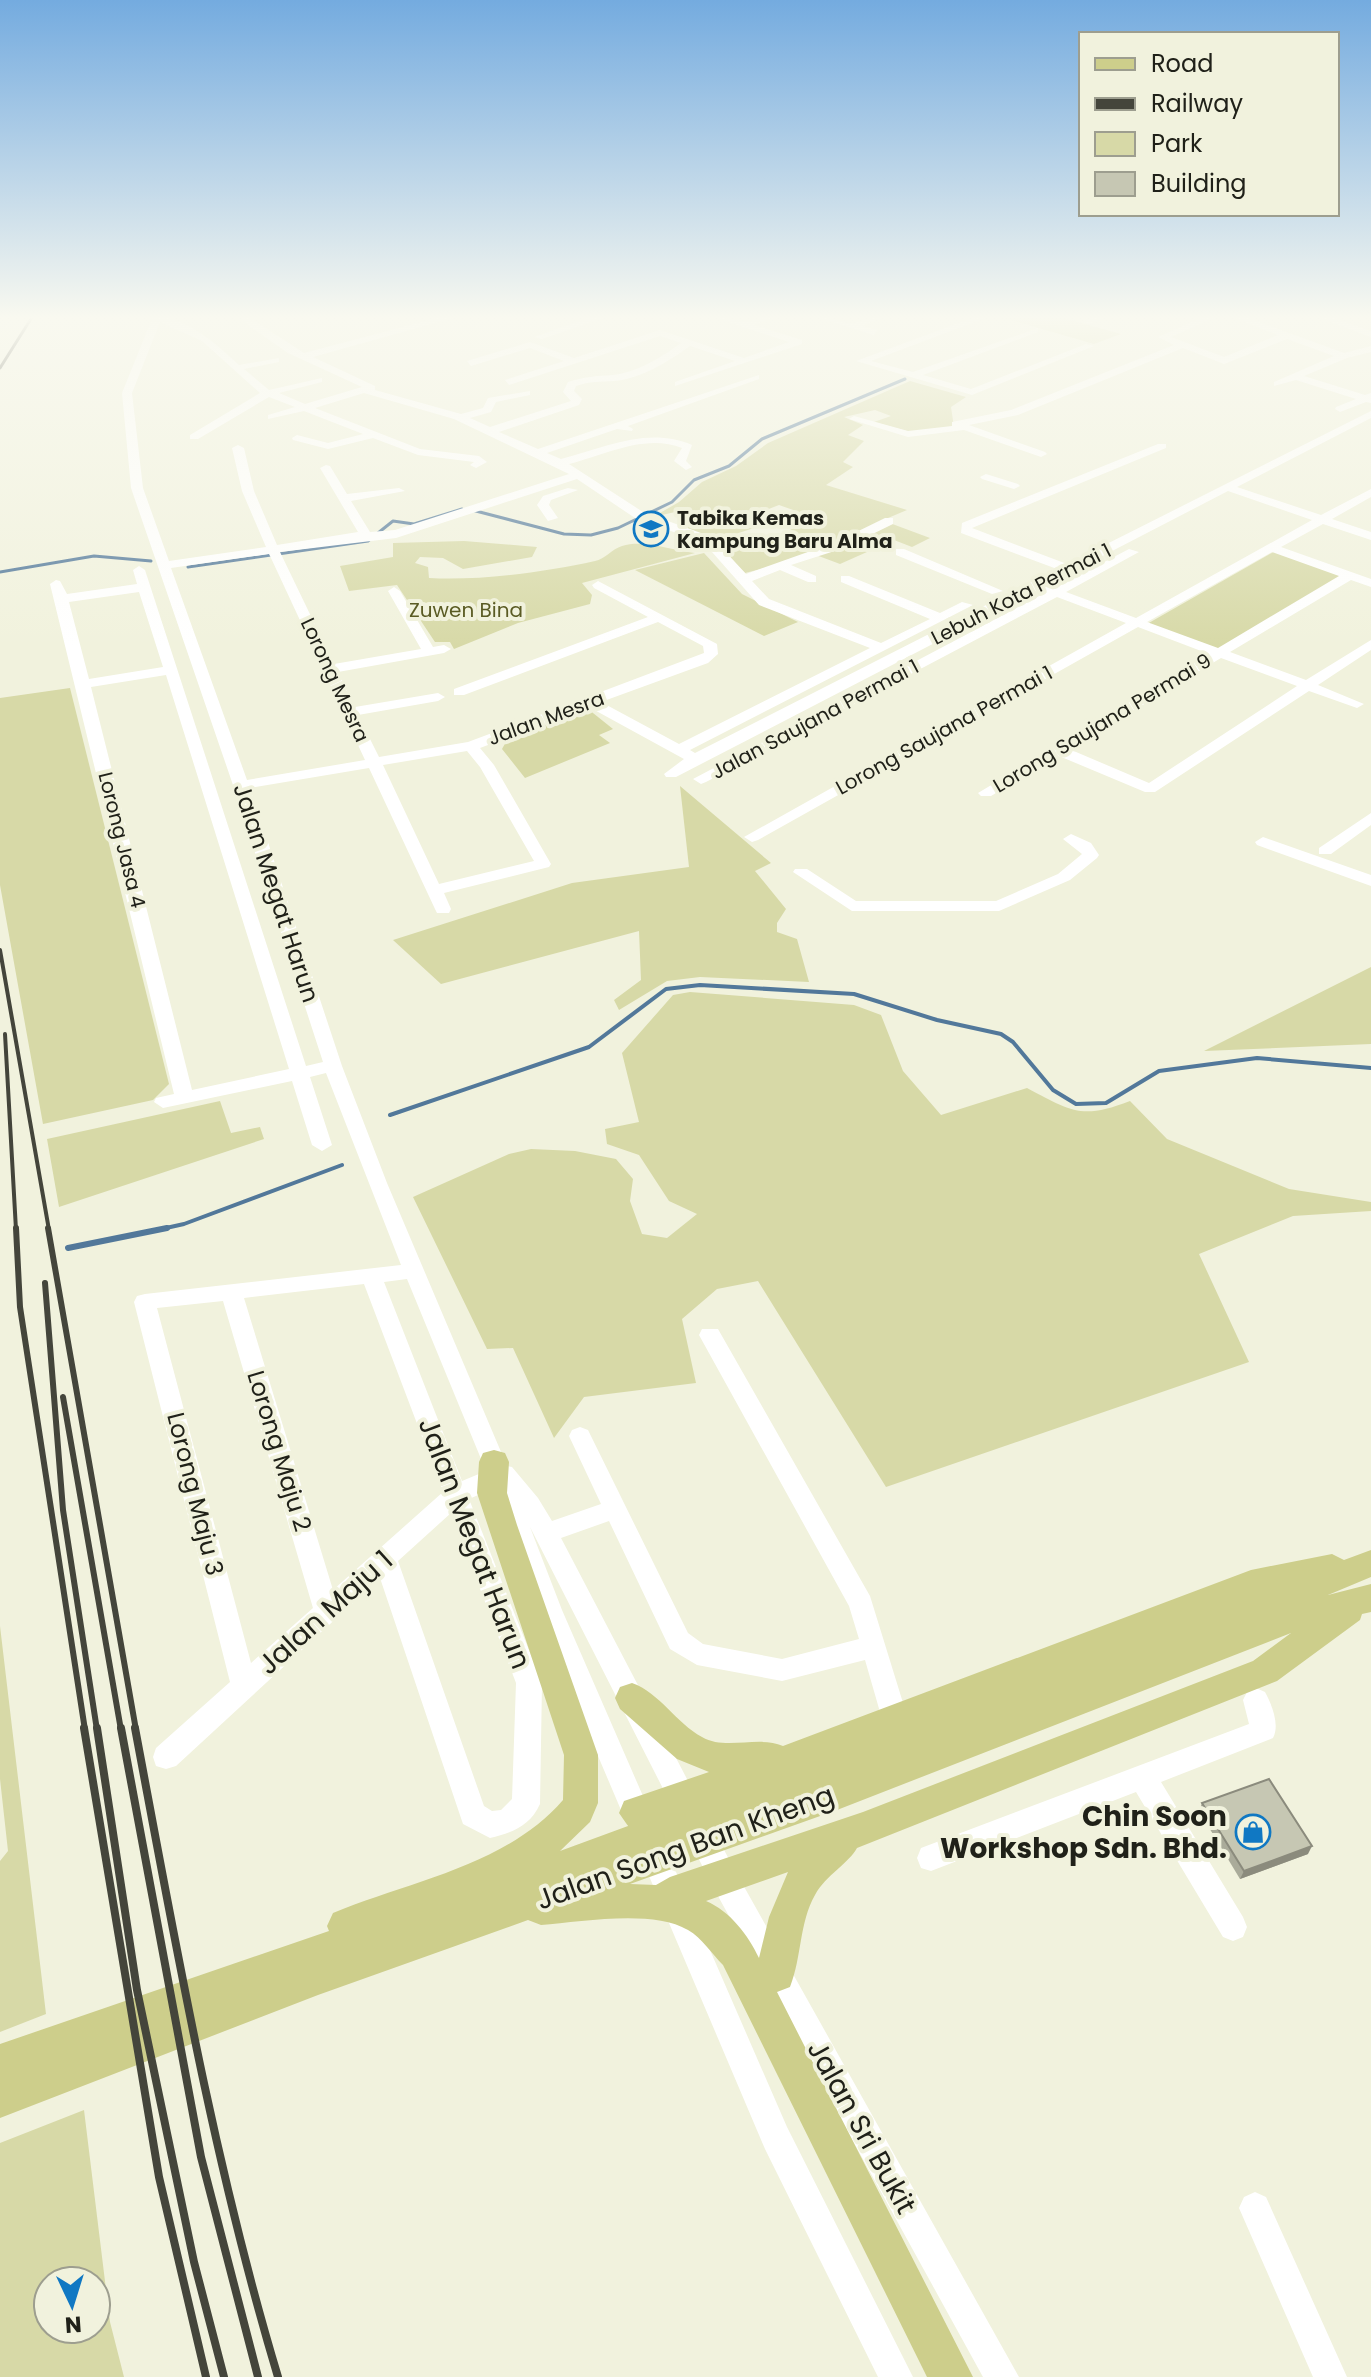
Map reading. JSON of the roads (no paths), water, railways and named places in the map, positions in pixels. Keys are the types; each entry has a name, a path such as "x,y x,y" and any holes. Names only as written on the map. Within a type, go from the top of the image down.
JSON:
{"main road":[{"path":"122,2022 202,1980 480,1875 523,1855 555,1833 577,1810 584,1783 581,1755 501,1525 493,1470"},
{"path":"637,1813 798,1757 1251,1584 1371,1561"},
{"name":"Jalan Song Ban Kheng","path":"0,2098 318,1976 837,1793 1281,1612 1371,1561"},
{"path":"670,1895 863,1829 1248,1686 1366,1600"},
{"name":"Jalan Song Ban Kheng","path":"0,2064 506,1889 1281,1612 1366,1600"},
{"path":"632,1698 671,1735 715,1758 798,1757"},
{"path":"776,1973 782,1927 795,1897 828,1849 863,1829"},
{"path":"513,1909 646,1903 678,1906 704,1919 736,1952 951,2377"}],"street":[{"name":"Jalan Megat Harun","path":"130,425 137,488 241,785 333,1066 549,1610 670,1895"},
{"path":"194,437 214,425"},
{"path":"338,425 418,452 479,459 481,462 476,465"},
{"path":"476,425 581,474 644,517 708,540 764,602 881,648"},
{"path":"490,431 508,425"},
{"path":"537,453 620,425"},
{"path":"875,425 908,434 960,428 1001,438 1041,454"},
{"path":"957,425 960,428"},
{"name":"Lebuh Kota Permai 1","path":"671,774 1350,425"},
{"path":"617,426 632,430"},
{"path":"1164,536 1371,429"},
{"path":"297,438 328,446 373,435"},
{"path":"560,463 622,444 677,442 688,447 680,461 686,467"},
{"path":"1067,569 965,530 966,526 1162,446"},
{"name":"Lorong Mesra","path":"238,448 248,491 275,554 443,909"},
{"path":"418,452 435,466"},
{"path":"326,468 364,532 370,536"},
{"path":"679,750 1240,471"},
{"path":"162,566 275,554 370,536 475,510 581,474"},
{"path":"986,477 1014,486"},
{"path":"552,518 543,505 547,498 595,483"},
{"path":"1230,488 1371,536"},
{"path":"344,498 399,491"},
{"name":"Lorong Saujana Permai 1","path":"752,837 1371,492"},
{"path":"743,580 840,545 889,521"},
{"name":"Lebuh Kota Permai 1","path":"1056,593 1151,543"},
{"path":"1273,548 1371,583"},
{"path":"900,552 997,591"},
{"path":"780,565 812,579"},
{"name":"Jalan Megat Harun","path":"139,570 322,1145"},
{"name":"Lorong Saujana Permai 9","path":"986,793 1350,575"},
{"path":"845,579 940,618"},
{"name":"Jalan Mesra","path":"241,785 471,746 703,660 711,654 710,644 598,585"},
{"path":"1036,585 1357,704"},
{"name":"Lorong Jasa 4","path":"145,587 59,592 184,1097"},
{"path":"394,591 429,652"},
{"name":"Jalan Saujana Permai 1","path":"701,779 1056,593"},
{"path":"459,692 657,618"},
{"path":"161,636 186,632"},
{"path":"1058,750 1150,789 1371,644"},
{"path":"330,669 444,649"},
{"path":"83,684 171,670"},
{"path":"350,712 438,697"},
{"path":"590,702 695,759"},
{"path":"435,890 543,864 487,765 471,746"},
{"path":"1325,851 1371,818"},
{"path":"801,872 852,906 999,906 1064,877 1091,855 1085,846 1071,839"},
{"path":"1263,842 1371,881"},
{"path":"163,1102 333,1066"},
{"path":"231,1292 413,1271"},
{"name":"Jalan Megat Harun","path":"371,1276 529,1683 526,1804 508,1821 490,1825 473,1815 385,1558"},
{"name":"Lorong Maju 3","path":"231,1292 145,1302 244,1686"},
{"name":"Lorong Maju 2","path":"231,1292 327,1611"},
{"path":"710,1335 861,1604 871,1647 895,1719"},
{"path":"580,1436 613,1510 679,1641 697,1654 782,1670 871,1647"},
{"name":"Jalan Megat Harun","path":"493,1470 530,1505 546,1533 723,1877"},
{"name":"Jalan Maju 1","path":"166,1757 456,1494 493,1470"},
{"path":"546,1533 613,1510"},
{"path":"931,1858 1264,1730 1248,1686"},
{"path":"1142,1776 1233,1927"},
{"name":"Jalan Sri Bukit","path":"723,1877 1002,2377"},
{"path":"670,1895 776,2138 896,2377"},
{"path":"1255,2208 1330,2377"}],"waterway":[{"path":"472,510 564,534 591,535 618,528 672,502 694,480 729,466 762,439 796,425"},
{"path":"188,567 368,541 393,521 414,524 462,509"},
{"path":"0,572 94,556 151,561"},
{"path":"390,1115 589,1047 666,989 700,985 854,994 937,1020 1001,1034 1013,1042 1053,1090 1076,1104 1106,1103 1159,1071 1257,1058 1371,1068"},
{"path":"157,1230 184,1224 342,1165"},
{"path":"68,1248 167,1228"}],"railway":[{"path":"0,950 49,1230"},
{"path":"5,1034 16,1230"},
{"path":"16,1228 20,1307 85,1730"},
{"path":"48,1228 136,1730"},
{"path":"45,1283 63,1510 97,1730"},
{"path":"63,1397 121,1730"},
{"path":"84,1728 159,2177 206,2377"},
{"path":"97,1728 137,1990 194,2262 224,2377"},
{"path":"121,1728 201,2157 258,2377"},
{"path":"135,1728 215,2136 278,2377"}],"place":[{"name":"Tabika Kemas Kampung Baru Alma","path":"651,529"},
{"name":"Chin Soon Workshop Sdn. Bhd.","path":"1253,1832"}],"park label":[{"name":"Zuwen Bina","path":"466,610"}]}
